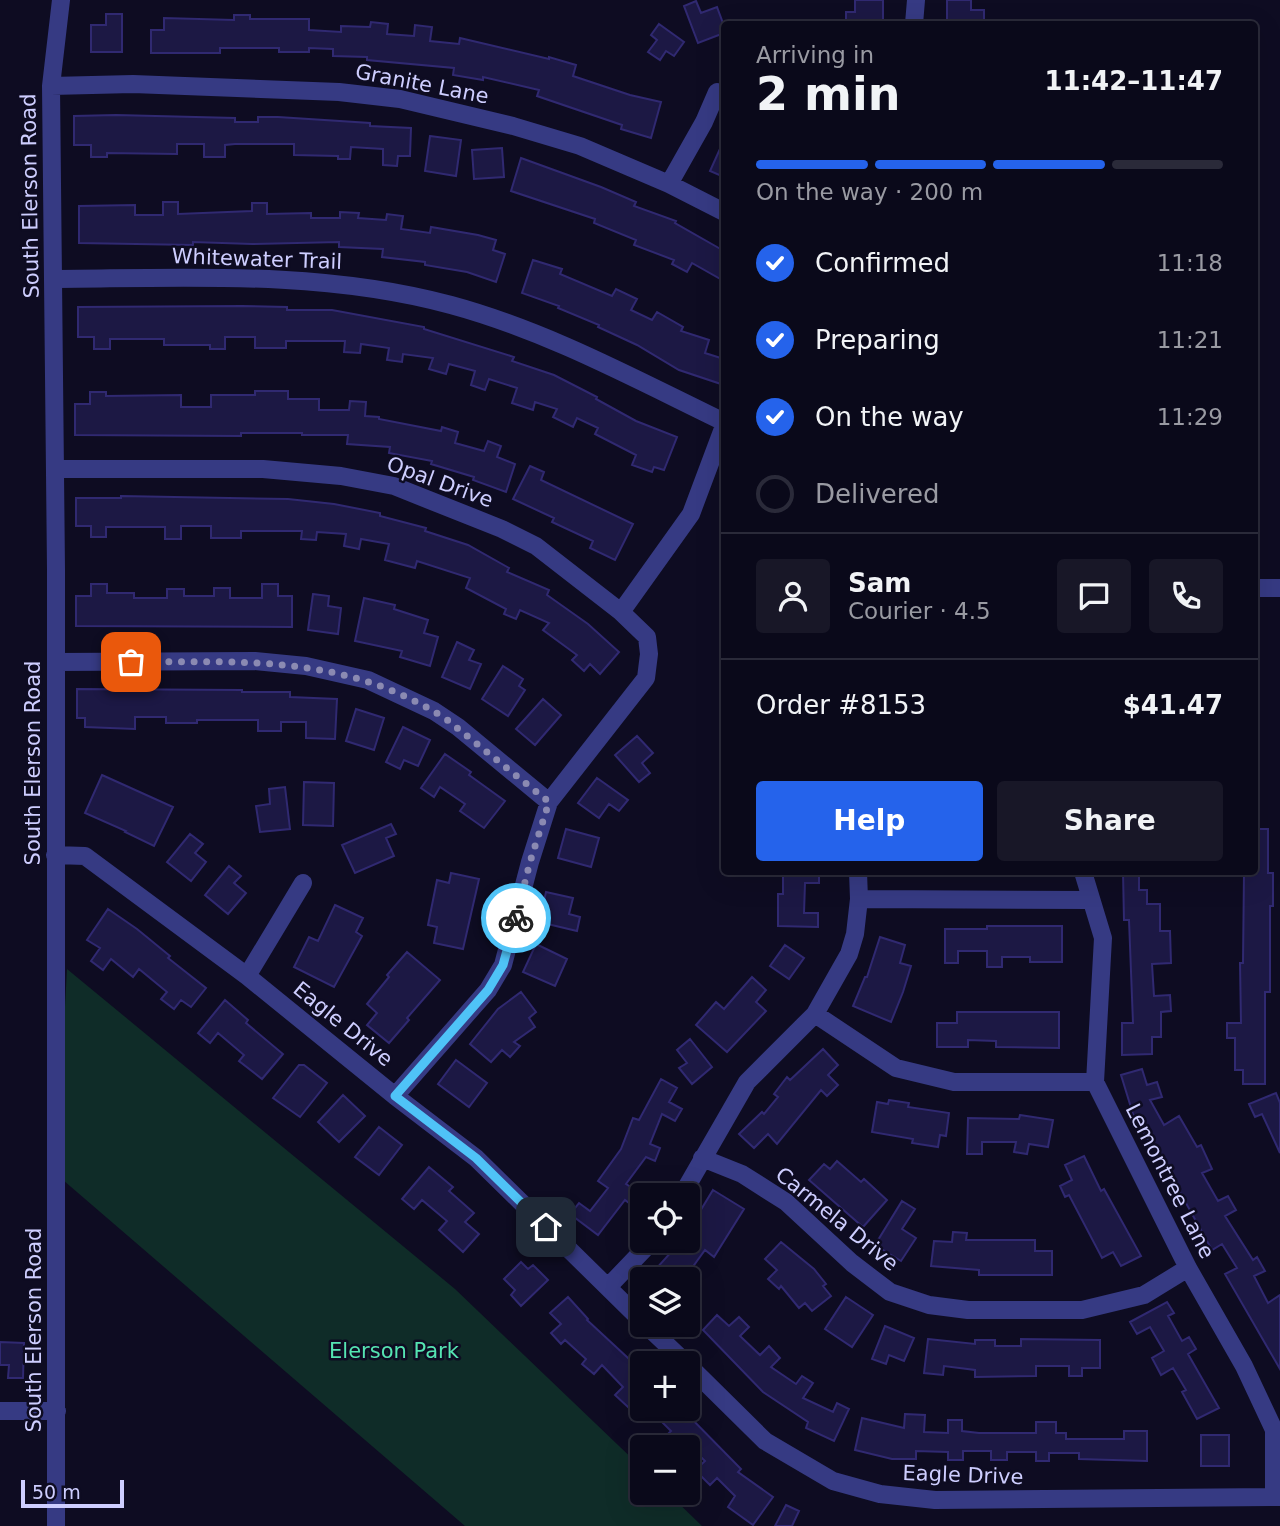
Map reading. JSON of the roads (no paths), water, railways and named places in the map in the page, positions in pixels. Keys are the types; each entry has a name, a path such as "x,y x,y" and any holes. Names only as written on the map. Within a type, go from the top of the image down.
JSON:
{"street":[{"name":"South Elerson Road","path":"56,1526 56,469 51,86 61,0"},
{"path":"914,21 916,0"},
{"name":"Granite Lane","path":"51,86 133,85 326,91 400,99 513,126 580,146 669,184 721,210"},
{"path":"669,184 704,122 717,92"},
{"name":"Whitewater Trail","path":"54,279 223,278 334,282 449,304 564,345 721,423"},
{"path":"621,611 691,514 721,432"},
{"name":"Opal Drive","path":"56,469 263,469 341,476 394,486 502,529 536,546 621,611 647,637 649,654 646,678 549,802"},
{"path":"1258,589 1280,589"},
{"path":"56,662 255,661 306,666 368,680 442,716 549,802 503,965 488,990 395,1096"},
{"name":"Eagle Drive","path":"55,855 85,856 247,976 476,1158 630,1309"},
{"path":"688,1183 747,1082 815,1014 849,954 855,934 859,899 858,875"},
{"name":"Lemontree Lane","path":"1084,875 1103,938 1095,1082 1188,1268 1244,1366 1274,1430 1277,1497"},
{"path":"247,976 303,883"},
{"path":"859,899 1090,900"},
{"path":"815,1014 896,1068 954,1082 1095,1082"},
{"name":"Carmela Drive","path":"702,1158 742,1174 786,1202 852,1263 890,1292 929,1305 968,1310 1082,1310 1144,1295 1188,1268"},
{"path":"608,1287 641,1253"},
{"name":"Eagle Drive","path":"659,1337 673,1351"},
{"name":"Eagle Drive","path":"700,1377 765,1441 833,1481 855,1489 935,1500 1277,1497"},
{"path":"0,1411 57,1411"}],"park label":[{"name":"Elerson Park","path":"394,1351"}]}
